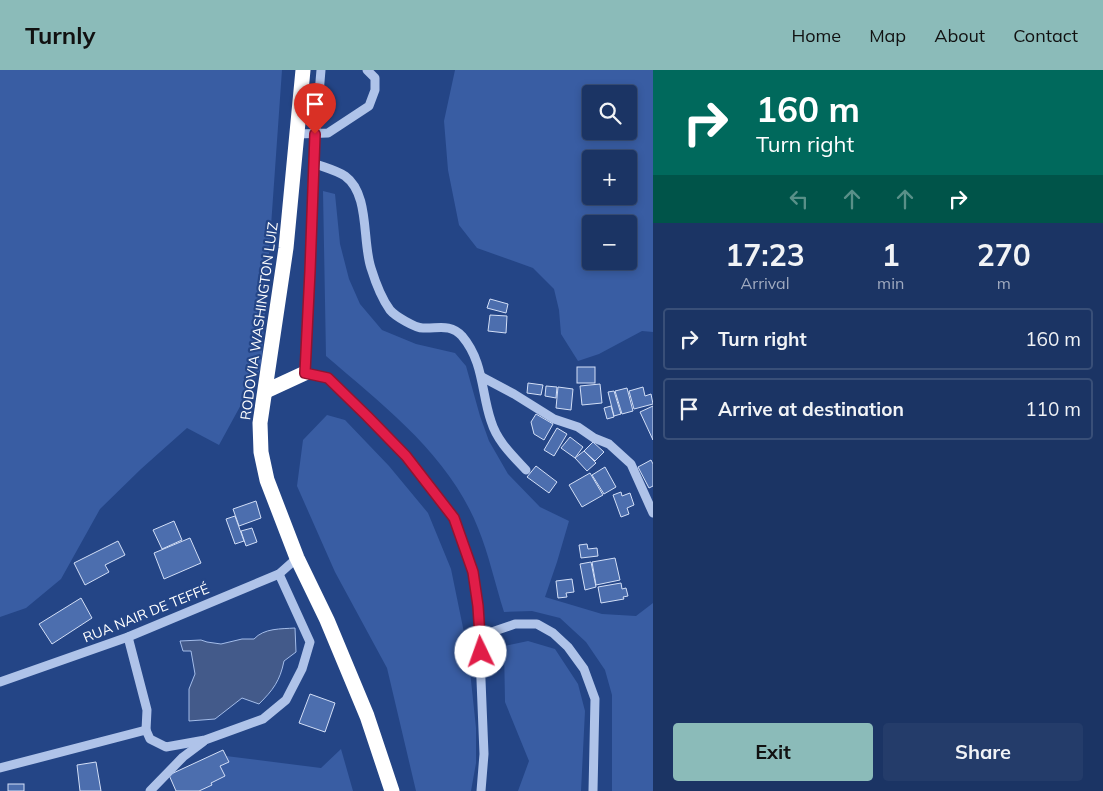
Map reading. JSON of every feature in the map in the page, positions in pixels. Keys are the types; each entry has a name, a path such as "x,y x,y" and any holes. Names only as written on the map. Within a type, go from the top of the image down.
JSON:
{"highway":[{"name":"RODOVIA WASHINGTON LUIZ","path":"304,70 286,248 260,422 261,452 266,480 297,558 327,620 367,716 392,791"},
{"path":"266,391 305,373"}],"street":[{"path":"321,70 313,162 305,373 328,378 406,456 454,518 473,572 480,636 484,754 481,791"},
{"path":"298,134 328,133 369,106 375,90 375,78 367,70"},
{"path":"313,162 344,176 359,192 370,268 391,310 408,323 421,328 438,326 452,328 461,336 472,353 482,377 491,422 499,439 526,470"},
{"path":"482,377 554,419 578,427 594,438 609,444 630,464 653,513"},
{"name":"RUA NAIR DE TEFFÉ","path":"0,682 128,637 279,574 297,558"},
{"path":"128,637 147,710 146,730 150,739 166,748 205,740 263,719 286,700 302,669 310,642 279,574"},
{"path":"480,636 515,624 537,624 553,633 568,647 584,669 595,700 593,791"},
{"path":"0,768 146,730"},
{"path":"150,791 183,757 205,740"}],"shaded area":[{"path":"0,70 282,70 261,368 219,445 187,428 100,509 61,579 26,608 0,617"},
{"path":"455,70 653,70 653,332 642,331 599,354 578,361 561,334 559,310 554,289 533,268 477,248 459,225 448,170 444,121"},
{"path":"323,191 335,194 340,244 349,279 360,304 382,330 416,344 455,353 466,366 489,441 508,474 540,507 569,521 545,597 602,614 636,616 653,603 653,791 612,791 612,695 605,670 586,642 560,618 532,611 504,612 478,528 466,502 450,477 413,433 326,356"},
{"path":"327,415 345,420 389,466 428,513 451,569 468,652 476,728 476,763 471,791 416,791 387,668 335,572 297,486 303,440"},
{"path":"295,628 296,652 284,661 275,685 259,704 242,698 215,719 189,721 189,689 195,674 191,651 183,651 180,641 201,640 221,644 242,639 254,639 258,635 273,630"},
{"path":"528,641 555,649 578,684 585,711 581,791 518,791 529,761 505,702 504,646"},
{"path":"341,749 353,791 189,791 226,756 321,768"}],"building":[{"path":"490,299 508,304 506,313 487,308"},
{"path":"490,315 507,316 506,333 488,331"},
{"path":"577,367 595,367 595,383 577,383"},
{"path":"528,383 543,385 541,395 527,393"},
{"path":"600,384 602,403 582,405 580,386"},
{"path":"546,386 557,387 556,398 545,396"},
{"path":"558,387 573,389 571,410 556,408"},
{"path":"643,387 645,396 651,394 653,404 634,409 629,391"},
{"path":"627,388 633,411 622,414 615,391"},
{"path":"614,391 621,414 614,416 608,392"},
{"path":"611,406 614,417 607,419 604,408"},
{"path":"653,406 653,440 640,412"},
{"path":"536,414 553,424 544,440 534,434 531,422"},
{"path":"557,428 567,434 554,456 544,450"},
{"path":"570,437 583,447 575,458 561,448"},
{"path":"593,442 604,452 595,461 584,451"},
{"path":"584,451 596,463 587,471 575,458"},
{"path":"651,460 653,464 653,486 649,488 638,467"},
{"path":"536,466 557,482 549,493 527,477"},
{"path":"605,467 616,487 604,494 592,475"},
{"path":"590,473 603,495 582,507 569,485"},
{"path":"621,492 622,496 630,493 634,505 627,508 629,514 621,517 613,495"},
{"path":"256,501 261,518 239,526 233,509"},
{"path":"235,516 244,541 235,544 226,519"},
{"path":"174,521 182,540 162,549 153,530"},
{"path":"252,528 257,542 246,546 241,531"},
{"path":"190,538 201,563 164,579 154,553"},
{"path":"118,541 125,555 105,565 109,572 85,585 74,563"},
{"path":"587,544 588,549 597,548 598,556 581,558 579,545"},
{"path":"615,558 620,580 596,585 592,562"},
{"path":"591,562 596,587 585,590 580,564"},
{"path":"572,579 574,592 566,593 567,597 558,598 556,581"},
{"path":"621,583 622,589 626,588 628,596 623,597 624,599 601,603 598,587"},
{"path":"81,598 92,618 52,644 39,624"},
{"path":"310,694 335,703 325,732 299,723"},
{"path":"223,750 229,762 220,766 225,776 199,791 176,791 169,775"},
{"path":"96,762 101,791 80,791 77,765"},
{"path":"8,784 24,784 24,791 8,791"}],"route":[{"path":"315,134 305,373 328,378 406,456 454,518 473,572 478,606 481,652"}]}
